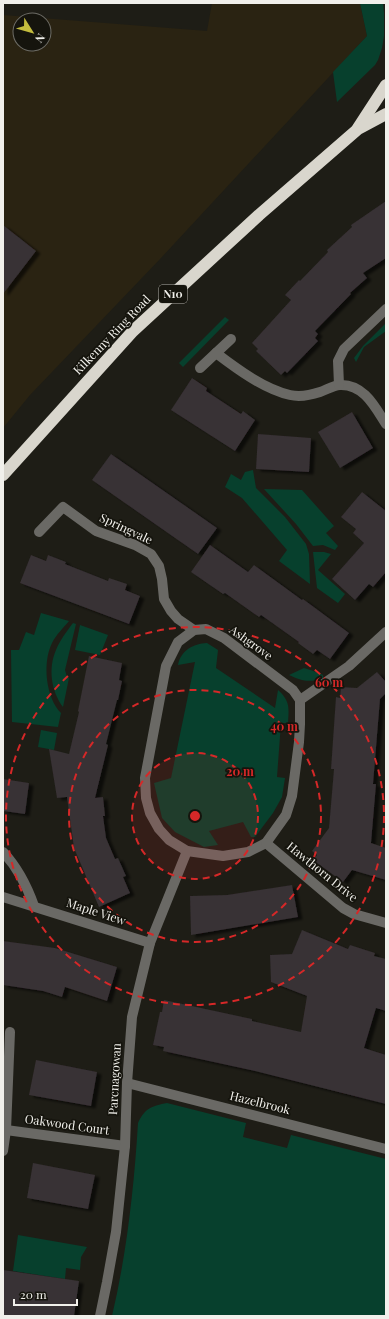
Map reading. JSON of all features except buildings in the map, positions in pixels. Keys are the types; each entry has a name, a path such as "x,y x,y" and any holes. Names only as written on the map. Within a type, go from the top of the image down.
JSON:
{"highway":[{"name":"Kilkenny Ring Road","path":"358,128 386,85"},
{"name":"Kilkenny Ring Road","path":"3,475 133,331 259,215 358,128 386,114"}],"street":[{"path":"339,385 338,361 344,349 386,309"},
{"path":"200,368 231,339"},
{"path":"216,353 268,388 291,396 311,395 339,385 353,386 366,395 386,424"},
{"name":"Springvale","path":"39,532 63,507 96,531 135,545 150,554 159,566 164,599 178,619 194,630"},
{"name":"Ashgrove","path":"194,630 206,629 224,638 293,690 300,700"},
{"path":"194,630 178,642 166,666 145,778 146,798 150,813 169,840 187,851 223,856 248,852 266,843 286,815 292,796 300,742 300,700 349,666 386,632"},
{"name":"Hawthorn Drive","path":"266,843 343,908 354,914 386,923"},
{"name":"Parcnagowan","path":"100,1316 116,1232 125,1146 127,1083 132,1017 150,943 187,851"},
{"path":"3,852 10,860 29,892 34,906"},
{"name":"Maple View","path":"3,897 150,943"},
{"name":"Oakwood Court","path":"3,1151 6,1130 10,1032"},
{"name":"Hazelbrook","path":"127,1083 386,1149"},
{"name":"Oakwood Court","path":"6,1130 125,1146"}],"shaded area":[{"path":"212,3 360,3 367,36 161,258 30,395 3,428 3,15 12,16 12,52 52,52 52,19 207,31"}],"green space":[{"path":"360,3 383,3 384,36 382,48 375,65 337,102 333,72 367,36"},
{"path":"225,317 229,320 183,367 179,363"},
{"path":"386,323 386,331 364,347 356,362 354,358 363,346"},
{"path":"253,470 256,488 285,517 306,544 309,554 310,584 279,561 287,550 242,498 225,487 231,474 241,480 245,472"},
{"path":"264,489 302,490 334,526 326,533 338,546 335,550 323,545 313,546 296,524"},
{"path":"313,552 324,552 331,554 318,570 345,594 338,603 317,588"},
{"path":"41,613 69,621 52,643 47,660 46,670 49,690 56,707 61,713 58,727 12,722 11,650 19,650 26,632 34,635"},
{"path":"73,623 76,624 65,670 67,677 69,678 63,707 53,687 52,664 58,646"},
{"path":"80,625 108,635 100,655 75,650"},
{"path":"207,643 218,650 216,668 275,708 278,690 287,701 289,713 288,723 281,723 277,777 285,778 282,797 273,813 255,837 251,837 243,822 209,831 218,845 204,847 175,832 162,818 154,783 171,778 195,662 178,665 182,655 188,649 192,646"},
{"path":"304,668 323,675 323,678 306,681 289,675"},
{"path":"41,730 57,733 54,750 38,747"},
{"path":"167,1103 246,1123 243,1137 287,1148 291,1135 386,1159 386,1316 112,1316 122,1268 129,1220 138,1123 143,1114 150,1108"},
{"path":"18,1235 87,1247 81,1257 80,1270 66,1268 65,1279 13,1271"}]}
